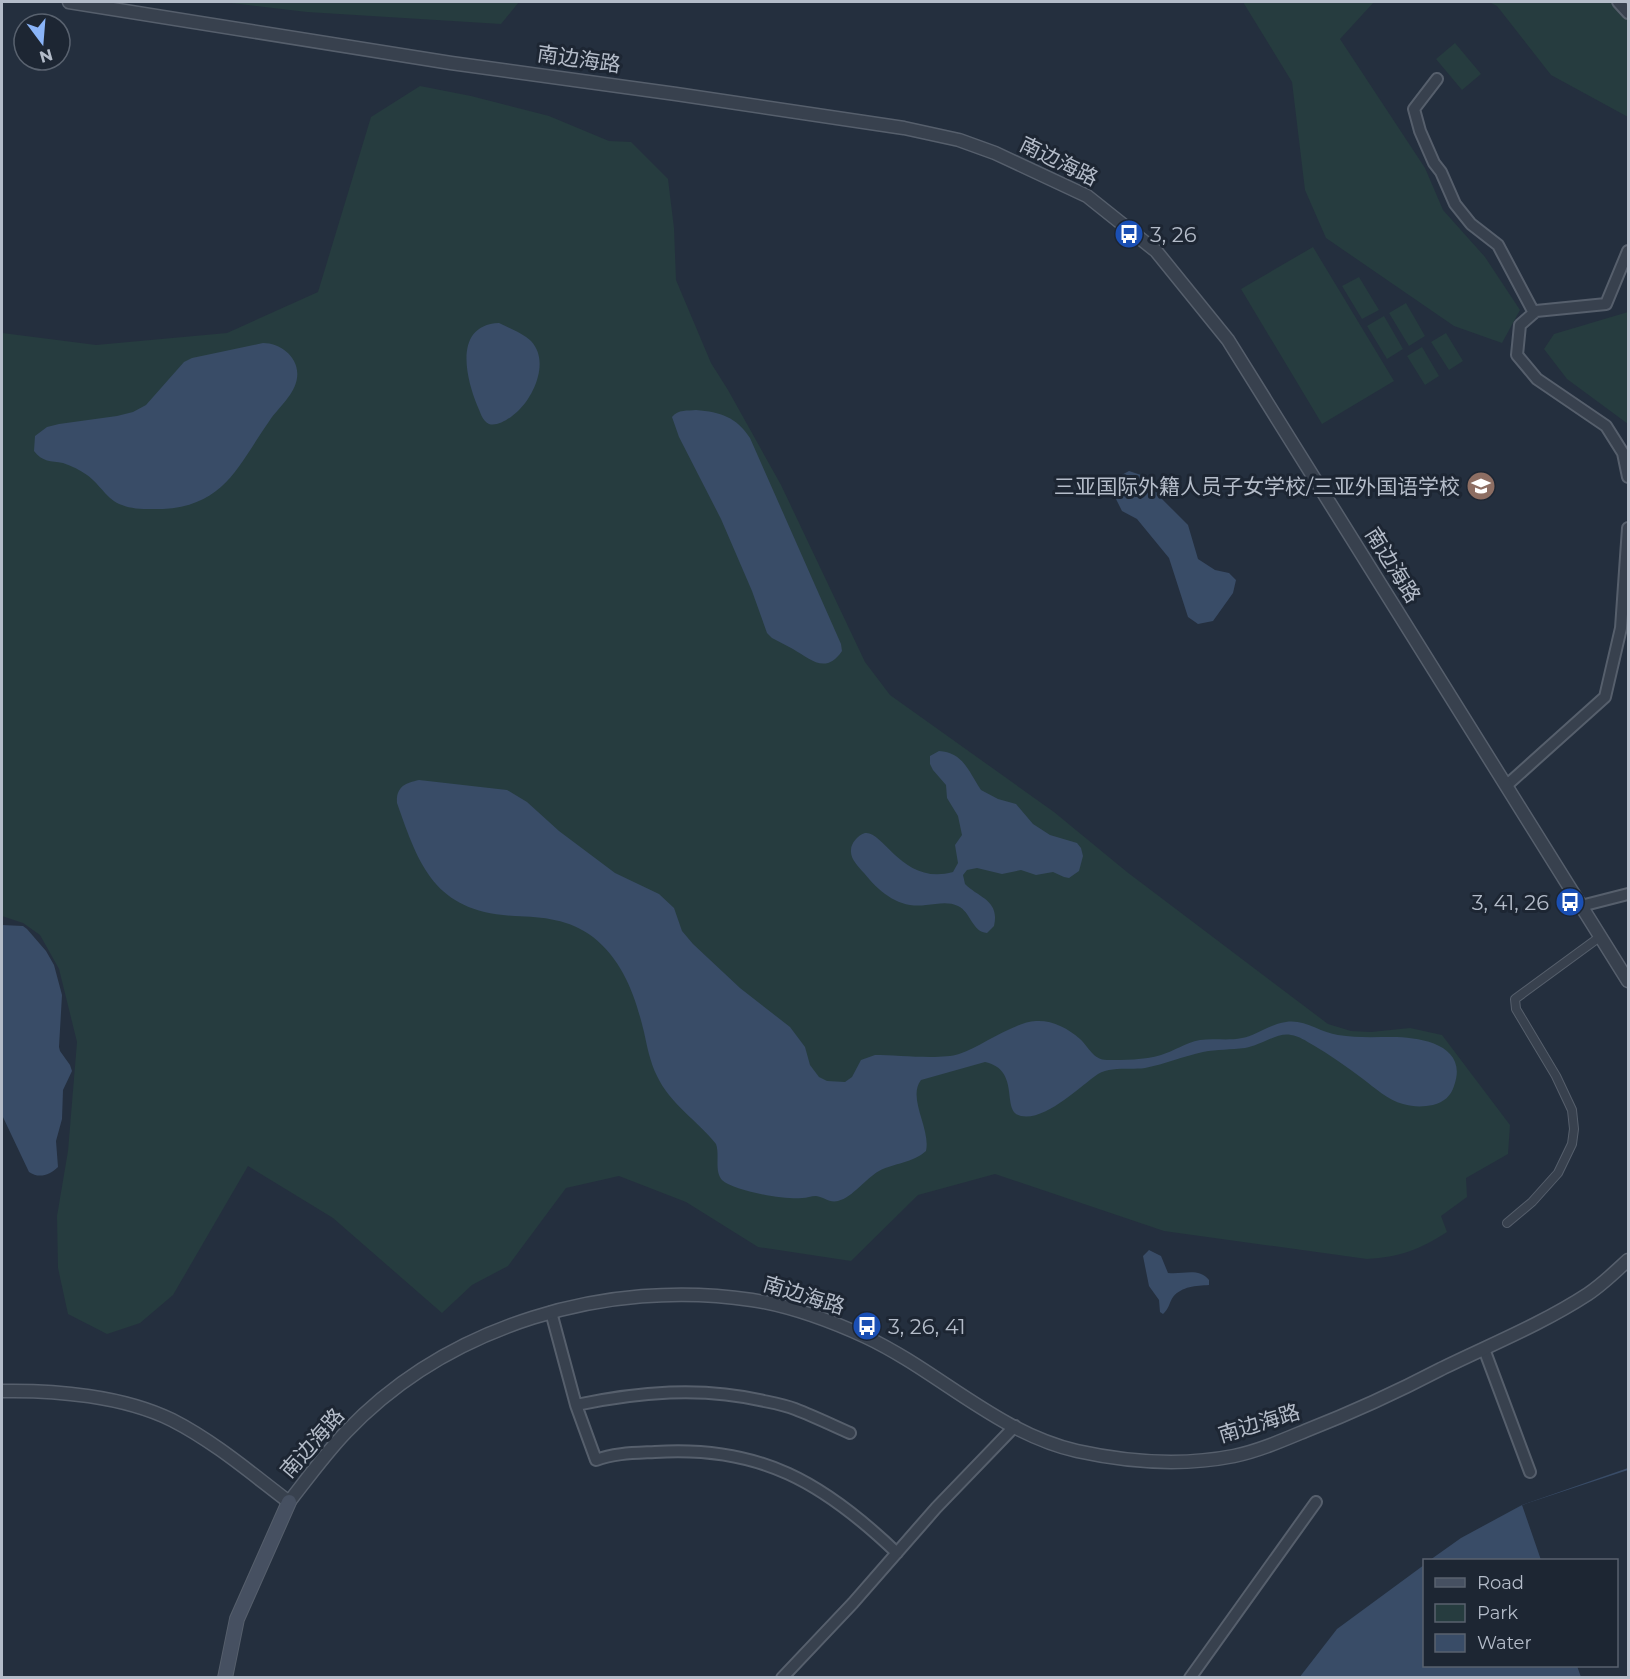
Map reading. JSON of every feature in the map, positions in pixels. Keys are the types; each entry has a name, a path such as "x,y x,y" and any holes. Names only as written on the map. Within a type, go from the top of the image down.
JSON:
{"main road":[{"name":"南边海路","path":"225,1677 237,1619 289,1502"}],"street":[{"name":"南边海路","path":"69,2 451,63 676,93 904,128 959,140 995,153 1086,196 1156,251 1228,340 1629,981"},
{"path":"1618,2 1629,13"},
{"path":"1437,79 1414,109 1420,131 1455,204 1471,224 1498,245 1534,313"},
{"path":"1629,251 1606,304 1536,311 1520,325 1517,355 1537,379 1606,426 1623,453 1629,477"},
{"path":"1507,785 1605,697 1625,627 1629,528"},
{"path":"1581,906 1629,894"},
{"path":"1507,1223 1532,1202 1558,1173 1572,1144 1574,1129 1572,1110 1556,1076 1516,1009 1515,999 1601,936"},
{"name":"南边海路","path":"289,1502 346,1431 419,1371 454,1351 508,1327 550,1312 609,1300 651,1295 699,1296 753,1300 810,1314 867,1338 910,1361 982,1409 1032,1436 1076,1451 1141,1460 1186,1462 1233,1456 1265,1447 1327,1423 1525,1329 1590,1292 1629,1260"},
{"path":"550,1312 576,1405 596,1460 616,1455 677,1450 734,1455 764,1463 806,1482 833,1498 871,1528 897,1553"},
{"path":"1484,1349 1530,1472"},
{"path":"2,1391 63,1393 122,1402 171,1420 210,1443 289,1502"},
{"path":"576,1405 636,1395 706,1392 748,1397 793,1408 850,1433"},
{"path":"782,1677 853,1603 936,1508 1015,1426"},
{"path":"1190,1677 1316,1502"}],"green space":[{"path":"223,2 519,2 501,24 307,12"},
{"path":"1243,2 1374,2 1340,39 1425,168 1443,210 1485,257 1520,310 1502,343 1454,326 1326,238 1305,190 1292,82"},
{"path":"1489,2 1628,2 1628,117 1551,75 1497,6"},
{"path":"1455,43 1481,74 1462,90 1436,59"},
{"path":"420,86 471,96 549,116 609,141 631,142 668,179 674,228 676,280 711,363 781,485 865,662 890,695 1054,812 1127,872 1328,1024 1351,1031 1371,1032 1410,1028 1442,1035 1510,1125 1508,1154 1466,1178 1467,1197 1441,1216 1447,1232 1409,1252 1367,1259 1164,1231 995,1174 918,1195 851,1261 758,1247 686,1202 619,1176 566,1188 508,1266 472,1285 442,1313 333,1218 248,1166 173,1295 140,1323 107,1334 68,1314 58,1268 57,1216 68,1151 77,1042 59,969 40,935 23,923 2,916 2,333 96,345 227,333 318,292 371,117"},
{"path":"1313,247 1394,381 1322,424 1241,289"},
{"path":"1359,277 1379,310 1362,319 1342,286"},
{"path":"1406,303 1425,336 1409,346 1389,313"},
{"path":"1628,312 1628,424 1567,379 1544,349 1554,334"},
{"path":"1384,316 1403,349 1387,359 1367,326"},
{"path":"1446,333 1463,361 1449,370 1431,342"},
{"path":"1422,347 1439,376 1425,385 1407,356"}],"water":[{"path":"499,323 531,341 537,349 539,368 534,388 524,405 509,419 493,425 485,421 477,405 469,381 467,355 469,343 475,333 484,326"},
{"path":"263,343 276,346 288,353 297,371 296,384 239,467 216,491 202,500 163,509 127,507 112,499 82,471 63,463 44,459 34,451 35,436 47,427 117,416 133,412 146,405 184,362 192,358"},
{"path":"696,410 713,412 733,420 750,438 841,644 842,651 830,662 818,663 767,633 752,591 721,519 679,437 672,417 680,412"},
{"path":"1129,471 1144,476 1159,496 1188,525 1198,559 1215,570 1229,573 1236,580 1233,593 1213,621 1198,624 1188,617 1169,558 1137,519 1122,511 1114,495 1116,478"},
{"path":"939,751 947,752 960,759 981,790 998,799 1016,804 1033,824 1050,835 1077,843 1081,848 1083,856 1079,871 1069,878 1053,872 1036,875 1021,870 1002,874 977,868 967,870 963,875 965,884 987,900 994,910 994,926 987,933 978,929 966,913 954,904 917,906 891,898 870,880 852,857 851,847 854,842 865,833 872,834 908,865 936,874 953,872 958,863 955,845 962,835 958,816 947,798 946,785 930,764 930,756"},
{"path":"419,780 507,790 527,802 559,831 615,873 659,894 674,908 682,931 693,944 740,988 790,1027 805,1047 810,1065 819,1077 827,1081 845,1082 852,1077 861,1060 875,1055 930,1057 959,1054 1027,1022 1048,1022 1065,1028 1080,1039 1098,1058 1107,1060 1154,1057 1195,1041 1242,1038 1274,1025 1300,1022 1338,1035 1404,1037 1440,1046 1449,1052 1455,1061 1457,1072 1453,1090 1449,1096 1437,1104 1410,1106 1403,1104 1387,1097 1313,1045 1297,1036 1286,1035 1245,1048 1214,1050 1145,1068 1115,1069 1103,1072 1051,1108 1031,1116 1021,1116 1015,1113 1012,1107 1003,1073 996,1066 985,1062 921,1080 917,1087 917,1096 927,1142 926,1151 915,1158 879,1171 843,1199 829,1201 816,1196 784,1198 737,1188 722,1180 718,1172 716,1144 662,1086 651,1060 632,992 620,968 603,946 584,931 565,923 546,918 488,913 466,906 449,896 435,883 414,848 397,803 400,789"},
{"path":"2,925 23,926 46,951 54,965 62,995 59,1047 72,1071 63,1090 62,1119 56,1141 58,1167 44,1175 29,1172 2,1115"},
{"path":"1149,1250 1161,1256 1168,1273 1200,1274 1209,1280 1209,1285 1190,1287 1177,1293 1163,1314 1160,1312 1159,1300 1149,1286 1143,1256"},
{"path":"1628,1468 1628,1677 1299,1678 1337,1629 1423,1566 1423,1667 1618,1667 1618,1559 1431,1559 1461,1538 1522,1505"}],"pier":[{"path":"1628,1470 1628,1677 1581,1677 1577,1667 1618,1667 1618,1559 1541,1559 1522,1505"}],"place":[{"name":"3, 26","path":"1129,234"},
{"name":"三亚国际外籍人员子女学校/三亚外国语学校","path":"1481,486"},
{"name":"3, 41, 26","path":"1570,902"},
{"name":"3, 26, 41","path":"867,1326"}]}
